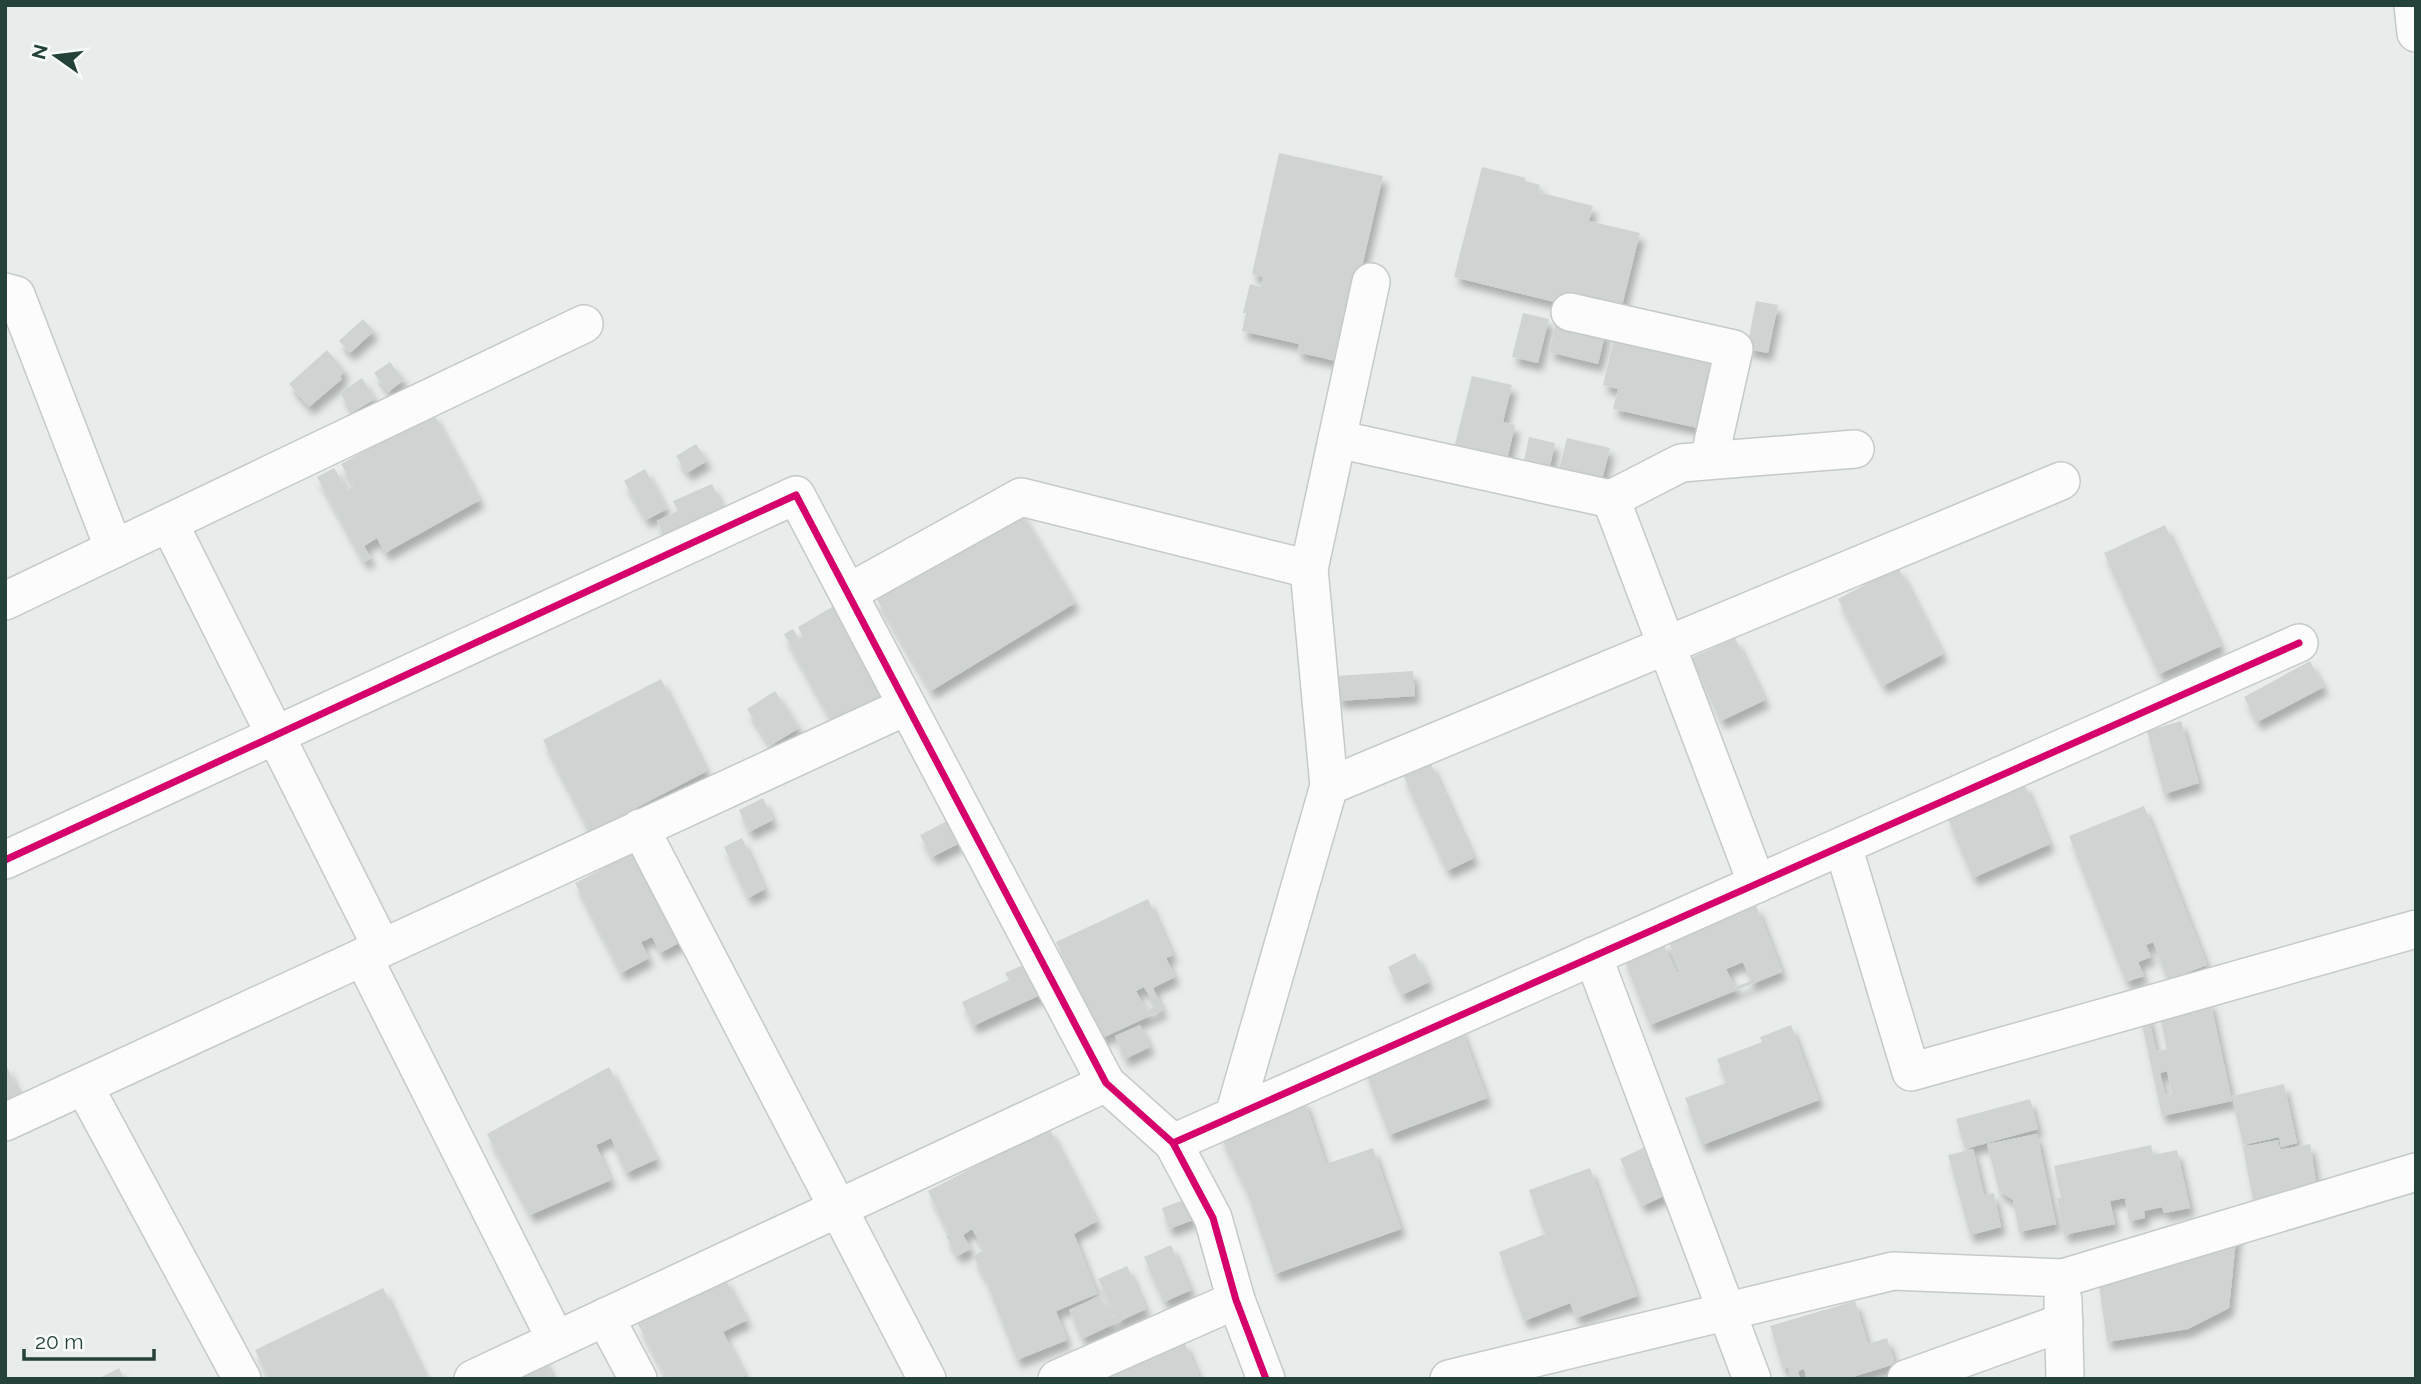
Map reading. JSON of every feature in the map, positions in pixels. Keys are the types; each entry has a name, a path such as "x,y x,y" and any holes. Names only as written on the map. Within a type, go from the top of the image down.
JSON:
{"street":[{"path":"2413,5 2416,33"},
{"path":"1234,1115 1329,786 1309,569 1371,282"},
{"path":"5,292 16,295 114,549"},
{"path":"1570,312 1734,349 1709,460"},
{"path":"5,601 584,324"},
{"path":"1337,439 1611,499 1681,463 1855,449"},
{"path":"1329,786 2061,481"},
{"path":"5,860 796,495 1106,1083 1173,1143 1213,1218 1236,1300 1266,1379"},
{"path":"848,593 1021,496 1309,569"},
{"path":"1611,499 1757,884"},
{"path":"169,523 276,736 372,952 556,1340"},
{"path":"1173,1143 2299,643"},
{"path":"5,1122 907,706"},
{"path":"639,828 927,1379"},
{"path":"1843,846 1911,1072 2416,929"},
{"path":"1593,956 1752,1379"},
{"path":"473,1379 1106,1083"},
{"path":"84,1086 242,1379"},
{"path":"1449,1379 1893,1271 2063,1278 2416,1172"},
{"path":"2063,1278 2064,1379"},
{"path":"1057,1379 1236,1300"},
{"path":"605,1317 638,1379"},
{"path":"1906,1379 2064,1322"}],"building":[{"path":"1279,153 1383,176 1340,362 1297,352 1299,344 1242,331 1250,284 1261,287 1263,277 1252,274"},
{"path":"1482,167 1526,178 1525,181 1540,185 1538,192 1593,206 1589,221 1640,233 1619,318 1454,277"},
{"path":"1756,301 1778,305 1768,353 1747,349"},
{"path":"1523,313 1549,319 1538,363 1512,357"},
{"path":"363,319 374,331 350,353 339,341"},
{"path":"1557,319 1606,331 1598,364 1549,352"},
{"path":"1616,331 1719,354 1702,429 1613,409 1618,389 1603,385"},
{"path":"327,350 345,371 340,376 342,379 309,407 289,384"},
{"path":"390,362 404,380 388,392 374,373"},
{"path":"1472,376 1512,385 1503,422 1515,425 1506,464 1453,452"},
{"path":"362,378 375,399 353,412 340,393"},
{"path":"433,413 480,500 385,553 377,538 364,546 371,558 364,562 317,477 334,468 347,490 354,486 341,464"},
{"path":"1529,437 1555,443 1549,471 1523,466"},
{"path":"1567,438 1610,448 1602,480 1559,470"},
{"path":"696,444 707,461 687,473 676,456"},
{"path":"645,469 667,509 646,520 624,481"},
{"path":"712,484 724,511 664,537 657,521 678,511 673,501"},
{"path":"1020,511 1075,603 931,691 876,598"},
{"path":"2165,525 2221,646 2159,674 2104,553"},
{"path":"1898,567 1943,654 1883,686 1838,599"},
{"path":"844,600 894,691 834,725 784,634 793,629 801,643 805,641 798,627"},
{"path":"1735,638 1765,700 1721,721 1691,658"},
{"path":"2310,661 2324,687 2257,722 2244,697"},
{"path":"1413,671 1415,696 1338,701 1336,676"},
{"path":"661,679 707,771 590,832 543,740"},
{"path":"775,691 799,728 770,746 747,709"},
{"path":"2181,721 2199,783 2164,794 2147,731"},
{"path":"1430,762 1474,858 1447,871 1403,775"},
{"path":"2024,783 2050,844 1973,878 1947,817"},
{"path":"763,798 773,820 749,832 739,810"},
{"path":"2144,806 2207,965 2168,980 2153,942 2146,945 2151,957 2138,962 2144,976 2126,982 2069,836"},
{"path":"949,820 960,843 932,857 920,835"},
{"path":"742,838 765,889 748,898 724,847"},
{"path":"642,848 688,938 660,953 652,937 641,942 649,958 621,973 575,883"},
{"path":"1148,899 1173,955 1166,958 1175,977 1153,988 1163,1010 1100,1039 1056,942","holes":["1144,987 1155,1006 1147,1011 1136,991"]},
{"path":"1756,905 1782,972 1650,1025 1624,959 1666,942 1665,947 1676,973 1681,972 1668,940","holes":["1743,962 1751,981 1735,987 1726,969"]},
{"path":"1415,953 1429,982 1402,995 1388,967"},
{"path":"1036,959 1051,990 973,1026 962,1002 1009,980 1005,973"},
{"path":"2210,1000 2232,1101 2162,1116 2140,1015 2148,1014 2156,1051 2167,1050 2159,1011","holes":["2167,1071 2172,1094 2165,1095 2160,1073"]},
{"path":"1140,1025 1150,1047 1125,1059 1115,1036"},
{"path":"1791,1025 1819,1100 1702,1145 1685,1098 1726,1083 1717,1059 1762,1042 1760,1037"},
{"path":"1460,1026 1487,1098 1389,1135 1363,1064"},
{"path":"5,1062 21,1099 5,1106"},
{"path":"609,1067 657,1159 626,1173 611,1138 596,1145 611,1180 530,1215 487,1134"},
{"path":"2284,1084 2297,1143 2281,1147 2279,1137 2243,1145 2232,1096"},
{"path":"1304,1099 1326,1164 1373,1148 1401,1229 1275,1274 1247,1192 1220,1135"},
{"path":"2030,1099 2038,1129 1965,1149 1956,1119"},
{"path":"1049,1128 1097,1221 1074,1234 1097,1294 1056,1311 1067,1340 1017,1360 986,1280 973,1256 984,1250 972,1229 963,1235 971,1249 957,1256 928,1191"},
{"path":"2037,1134 2056,1224 2019,1232 2013,1200 1999,1191 1987,1144"},
{"path":"2278,1140 2280,1150 2310,1144 2317,1187 2253,1200 2243,1147"},
{"path":"1653,1143 1675,1191 1642,1206 1620,1159"},
{"path":"2151,1145 2153,1155 2177,1150 2190,1208 2164,1213 2162,1207 2144,1211 2145,1218 2129,1221 2125,1198 2110,1201 2115,1224 2064,1235 2057,1198 2061,1198 2054,1166"},
{"path":"1973,1149 1984,1195 1994,1193 2001,1227 1970,1235 1948,1155"},
{"path":"1590,1168 1637,1296 1576,1318 1570,1303 1524,1321 1499,1252 1545,1234 1529,1190"},
{"path":"1186,1199 1193,1220 1169,1229 1162,1208"},
{"path":"2237,1230 2229,1308 2188,1329 2107,1342 2099,1285"},
{"path":"1171,1245 1191,1290 1164,1302 1144,1257"},
{"path":"1127,1266 1146,1309 1082,1339 1069,1310 1099,1296 1110,1319 1116,1316 1098,1279"},
{"path":"724,1277 747,1320 723,1332 745,1375 738,1379 667,1379 638,1324"},
{"path":"383,1288 426,1378 269,1379 255,1350"},
{"path":"1855,1301 1868,1344 1887,1338 1895,1364 1846,1379 1807,1379 1804,1369 1798,1371 1800,1379 1791,1379 1788,1367 1783,1369 1770,1326"},
{"path":"1184,1341 1200,1379 1106,1379 1105,1376"},
{"path":"542,1355 554,1379 505,1379"},
{"path":"119,1368 124,1379 98,1379"}],"cycle path":[{"path":"5,860 796,495 1106,1083 1173,1143 1213,1218 1236,1300 1266,1379"},
{"path":"1173,1143 2299,643"}]}
